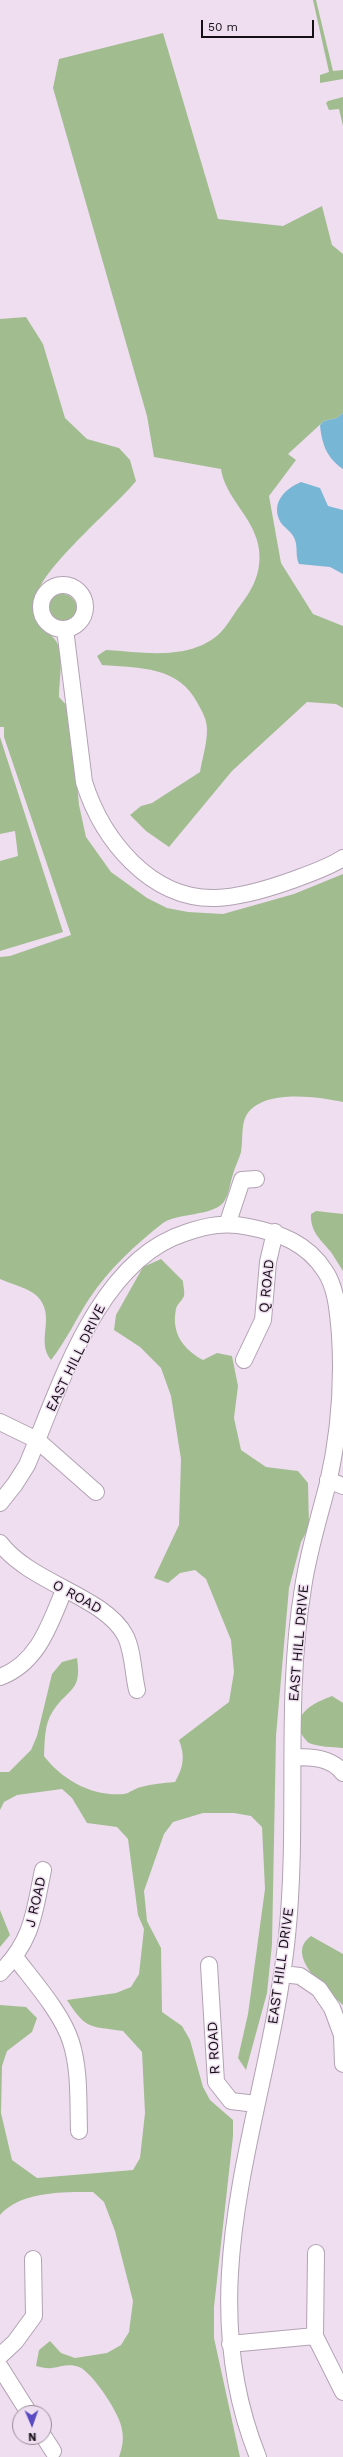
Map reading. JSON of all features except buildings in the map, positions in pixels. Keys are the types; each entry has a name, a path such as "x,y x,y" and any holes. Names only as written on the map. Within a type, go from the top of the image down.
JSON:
{"street":[{"path":"65,629 84,782 91,805 101,825 119,849 139,869 164,885 190,895 215,898 243,895 276,886 308,875 343,858"},
{"path":"228,1222 242,1180 256,1180"},
{"name":"EAST HILL DRIVE","path":"0,1503 15,1484 38,1440 86,1330 116,1282 133,1262 152,1248 176,1235 203,1227 228,1222 275,1232 302,1246 318,1260 329,1277 341,1319 338,1416 328,1480 303,1587 295,1664 292,1758 292,1863 282,1974 234,2224 229,2299 230,2344 241,2409 258,2457"},
{"name":"Q ROAD","path":"244,1360 263,1320 268,1262 275,1232"},
{"path":"2,1427 38,1440 96,1492"},
{"path":"328,1480 343,1486"},
{"name":"O ROAD","path":"0,1543 28,1568 107,1614 125,1636 137,1690"},
{"path":"0,1677 12,1673 33,1653 45,1636 64,1590"},
{"path":"292,1758 316,1756 338,1766 343,1773"},
{"name":"J ROAD","path":"0,1972 15,1957 31,1928 43,1870"},
{"path":"15,1957 44,1995 71,2042 77,2074 79,2131"},
{"name":"R ROAD","path":"209,1965 216,2082 231,2100 256,2104"},
{"path":"282,1974 300,1976 319,1989 332,2008 342,2035 343,2064"},
{"path":"316,2253 315,2336 343,2392"},
{"path":"0,2356 15,2342 34,2316 33,2259"},
{"path":"230,2344 315,2336"},
{"path":"0,2367 24,2405"},
{"path":"49,2445 53,2451"}],"green space":[{"path":"313,0 316,0 333,71 343,70 343,79 320,83 320,75 329,72"},
{"path":"163,33 218,219 283,226 322,206 332,245 343,254 343,413 337,418 324,421 288,454 296,460 269,496 281,563 313,614 343,626 343,708 336,704 307,702 232,771 169,847 146,831 130,815 141,806 152,803 200,772 207,735 207,726 204,717 190,692 180,682 157,671 102,665 97,656 106,650 150,653 179,652 193,649 218,635 251,590 259,568 258,544 250,524 233,498 223,479 221,469 154,457 147,416 53,88 59,59"},
{"path":"343,97 343,126 339,109 329,110 326,103 328,101"},
{"path":"26,317 43,344 65,418 87,439 119,448 130,460 136,481 65,553 42,583 37,595 37,610 41,623 55,639 59,648 61,666 59,697 70,709 79,805 86,837 111,872 147,898 167,908 188,912 223,914 294,894 343,874 343,1102 320,1098 291,1097 264,1101 254,1107 244,1120 241,1152 228,1193 223,1203 211,1210 169,1220 142,1240 114,1268 97,1288 51,1360 45,1345 46,1320 43,1304 34,1293 0,1279 0,957 10,956 71,935 4,737 4,727 0,727 0,319"},
{"path":"62,594 73,598 77,609 73,620 62,624 51,620 47,609 51,598"},
{"path":"0,737 63,932 0,951 0,861 18,856 15,831 0,834"},
{"path":"316,1211 343,1214 343,1271 331,1252 314,1231 311,1214"},
{"path":"161,1259 183,1281 184,1296 177,1307 175,1326 184,1345 203,1360 217,1353 232,1356 238,1386 234,1418 241,1450 266,1467 298,1471 308,1483 309,1527 301,1542 289,1588 276,1736 272,1944 267,1993 246,2070 238,2058 248,2014 265,1889 262,1827 251,1816 234,1813 203,1813 173,1822 164,1834 144,1891 147,1921 161,1948 162,2012 182,2026 190,2040 203,2087 210,2100 233,2120 233,2136 214,2307 214,2338 240,2457 119,2457 123,2441 120,2423 105,2395 91,2377 85,2371 75,2366 68,2365 48,2368 36,2366 39,2350 50,2341 61,2353 75,2358 107,2353 121,2345 129,2332 133,2301 115,2231 104,2202 93,2192 44,2194 19,2201 0,2215 0,2005 26,2007 37,2018 32,2032 7,2051 2,2066 1,2113 12,2160 37,2178 133,2170 140,2158 145,2113 142,2052 123,2031 96,2027 84,2022 67,2000 116,1993 131,1987 139,1974 144,1929 138,1915 128,1839 117,1827 87,1823 72,1798 62,1789 17,1795 4,1802 0,1810 0,1772 9,1772 31,1750 37,1736 52,1674 62,1662 77,1658 78,1677 73,1688 59,1703 50,1716 46,1733 44,1756 51,1765 69,1779 90,1790 101,1793 124,1794 145,1786 175,1782 183,1761 179,1740 229,1702 234,1672 231,1640 206,1579 195,1570 180,1573 168,1583 154,1578 179,1525 181,1459 171,1396 161,1368 140,1347 114,1330 116,1315 143,1267"},
{"path":"332,1696 343,1703 343,1748 321,1746 309,1743 300,1731 299,1724 304,1712 314,1704"},
{"path":"0,1910 10,1935 0,1947"},
{"path":"311,1936 343,1954 343,2005 319,1982 305,1963 302,1953 304,1944"}],"water":[{"path":"343,413 343,469 329,456 322,439 320,425 324,421 337,418"},
{"path":"301,482 320,488 328,506 343,510 343,574 330,567 299,564 294,537 281,523 277,510 280,498 284,493"}]}
